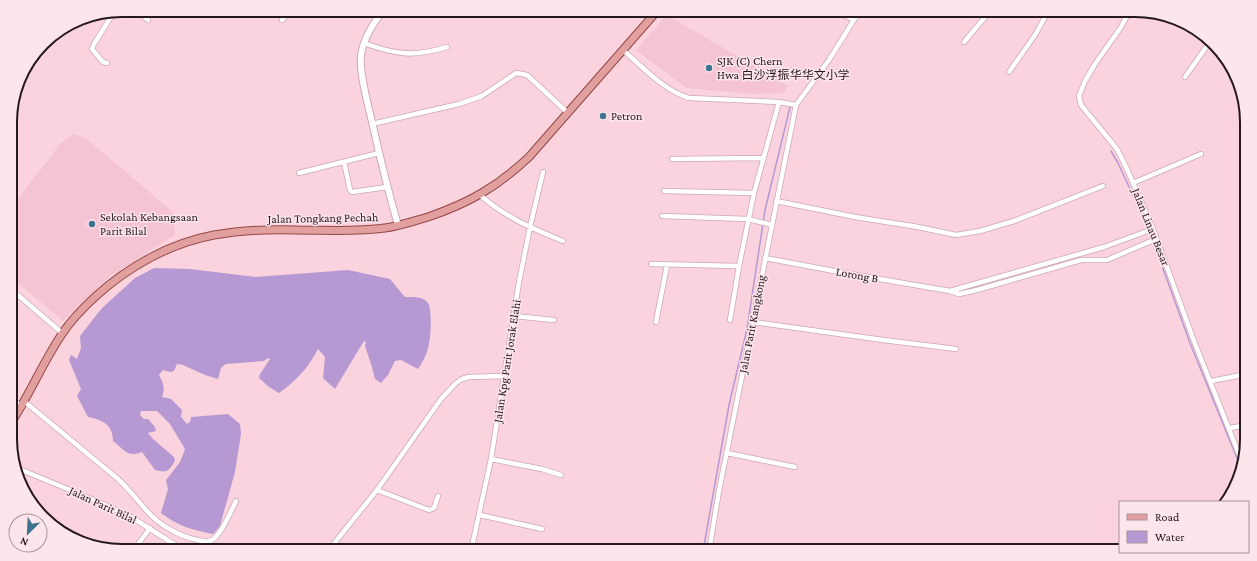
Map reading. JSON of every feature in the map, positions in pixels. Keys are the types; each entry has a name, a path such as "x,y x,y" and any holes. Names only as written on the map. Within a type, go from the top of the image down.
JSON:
{"main road":[{"name":"Jalan Tongkang Pechah","path":"17,414 62,333 80,312 111,283 127,271 177,246 212,236 247,231 358,231 398,225 449,209 480,195 494,187 529,157 652,17"}],"street":[{"path":"145,17 148,20"},
{"path":"282,20 285,17"},
{"path":"378,17 364,43 361,64 372,124 398,225"},
{"path":"848,17 854,20"},
{"path":"623,50 664,85 680,95 689,98 779,102 796,105 829,60 856,17"},
{"path":"964,42 985,17"},
{"path":"1010,72 1045,17"},
{"name":"Jalan Linau Besar","path":"1126,17 1087,78 1079,96 1081,105 1117,149 1133,183 1151,230 1152,241 1211,381 1239,453"},
{"path":"107,63 103,62 92,49 110,18"},
{"path":"364,43 384,51 404,54 429,53 447,47"},
{"path":"1185,77 1207,46"},
{"path":"372,124 459,104 482,96 516,73 527,75 534,80 568,113"},
{"path":"730,320 748,219 779,102"},
{"name":"Jalan Parit Kangkong","path":"710,544 796,105"},
{"path":"299,173 379,153"},
{"path":"1133,183 1201,154"},
{"path":"672,159 763,158"},
{"path":"344,162 350,190 352,192 387,187"},
{"name":"Jalan Kpg Parit Jorak Elahi","path":"473,544 482,516 494,459 514,316 530,227 543,172"},
{"path":"776,201 854,217 918,227 956,236 1014,221 1103,186"},
{"path":"664,191 754,193"},
{"path":"480,195 494,207 530,227 563,241"},
{"path":"662,216 748,219 772,225"},
{"path":"950,291 1104,246 1151,230"},
{"name":"Lorong B","path":"765,258 870,278 950,291 959,294 1081,260 1107,260 1152,241"},
{"path":"651,264 739,266"},
{"path":"656,322 667,265"},
{"path":"975,284 977,290"},
{"path":"17,294 62,333"},
{"path":"514,316 554,320"},
{"path":"753,322 956,349"},
{"path":"1211,381 1240,375"},
{"path":"334,544 377,490 441,399 456,383 462,378 469,377 505,376"},
{"path":"17,401 23,404 118,478 156,519 192,539 206,542 212,540 219,533 236,501"},
{"path":"1230,428 1240,426"},
{"path":"727,453 795,467"},
{"path":"494,459 542,469 561,475"},
{"name":"Jalan Parit Bilal","path":"22,470 101,503 150,528 174,544"},
{"path":"377,490 430,510 434,508 438,496"},
{"path":"482,516 542,529"},
{"path":"138,544 150,528"}],"shaded area":[{"name":"SJK (C) Chern Hwa 白沙浮振华华文小学","path":"665,17 670,17 788,86 783,93 751,94 686,88 636,50"},
{"name":"Sekolah Kebangsaan Parit Bilal","path":"74,134 88,140 173,212 175,235 110,276 63,321 17,282 17,200 61,143"}],"water":[{"path":"154,268 190,269 256,277 348,270 390,279 405,297 421,298 428,303 431,323 428,350 418,369 401,360 395,361 388,375 381,383 375,379 365,346 366,342 364,341 335,389 323,378 325,357 318,349 302,373 279,393 259,378 270,359 268,358 264,361 226,364 221,368 218,379 177,364 174,371 170,372 163,370 159,375 164,386 162,397 171,399 182,410 181,417 187,424 190,422 191,417 228,414 240,424 241,434 235,472 220,526 213,534 192,529 173,521 161,513 168,489 166,480 180,462 185,449 170,424 157,411 141,411 140,415 144,419 148,419 155,427 156,431 148,433 174,457 175,461 167,471 155,470 142,452 137,454 129,454 113,441 111,430 106,424 102,421 88,417 77,396 81,389 69,360 71,355 77,359 81,348 80,336 102,308 135,278"}],"waterway":[{"path":"704,544 729,405 747,329 765,210 790,107"},
{"path":"1111,151 1149,230 1190,343 1238,460"}],"place":[{"name":"SJK (C) Chern Hwa 白沙浮振华华文小学","path":"709,68"},
{"name":"Petron","path":"603,116"},
{"name":"Sekolah Kebangsaan Parit Bilal","path":"92,224"}]}
